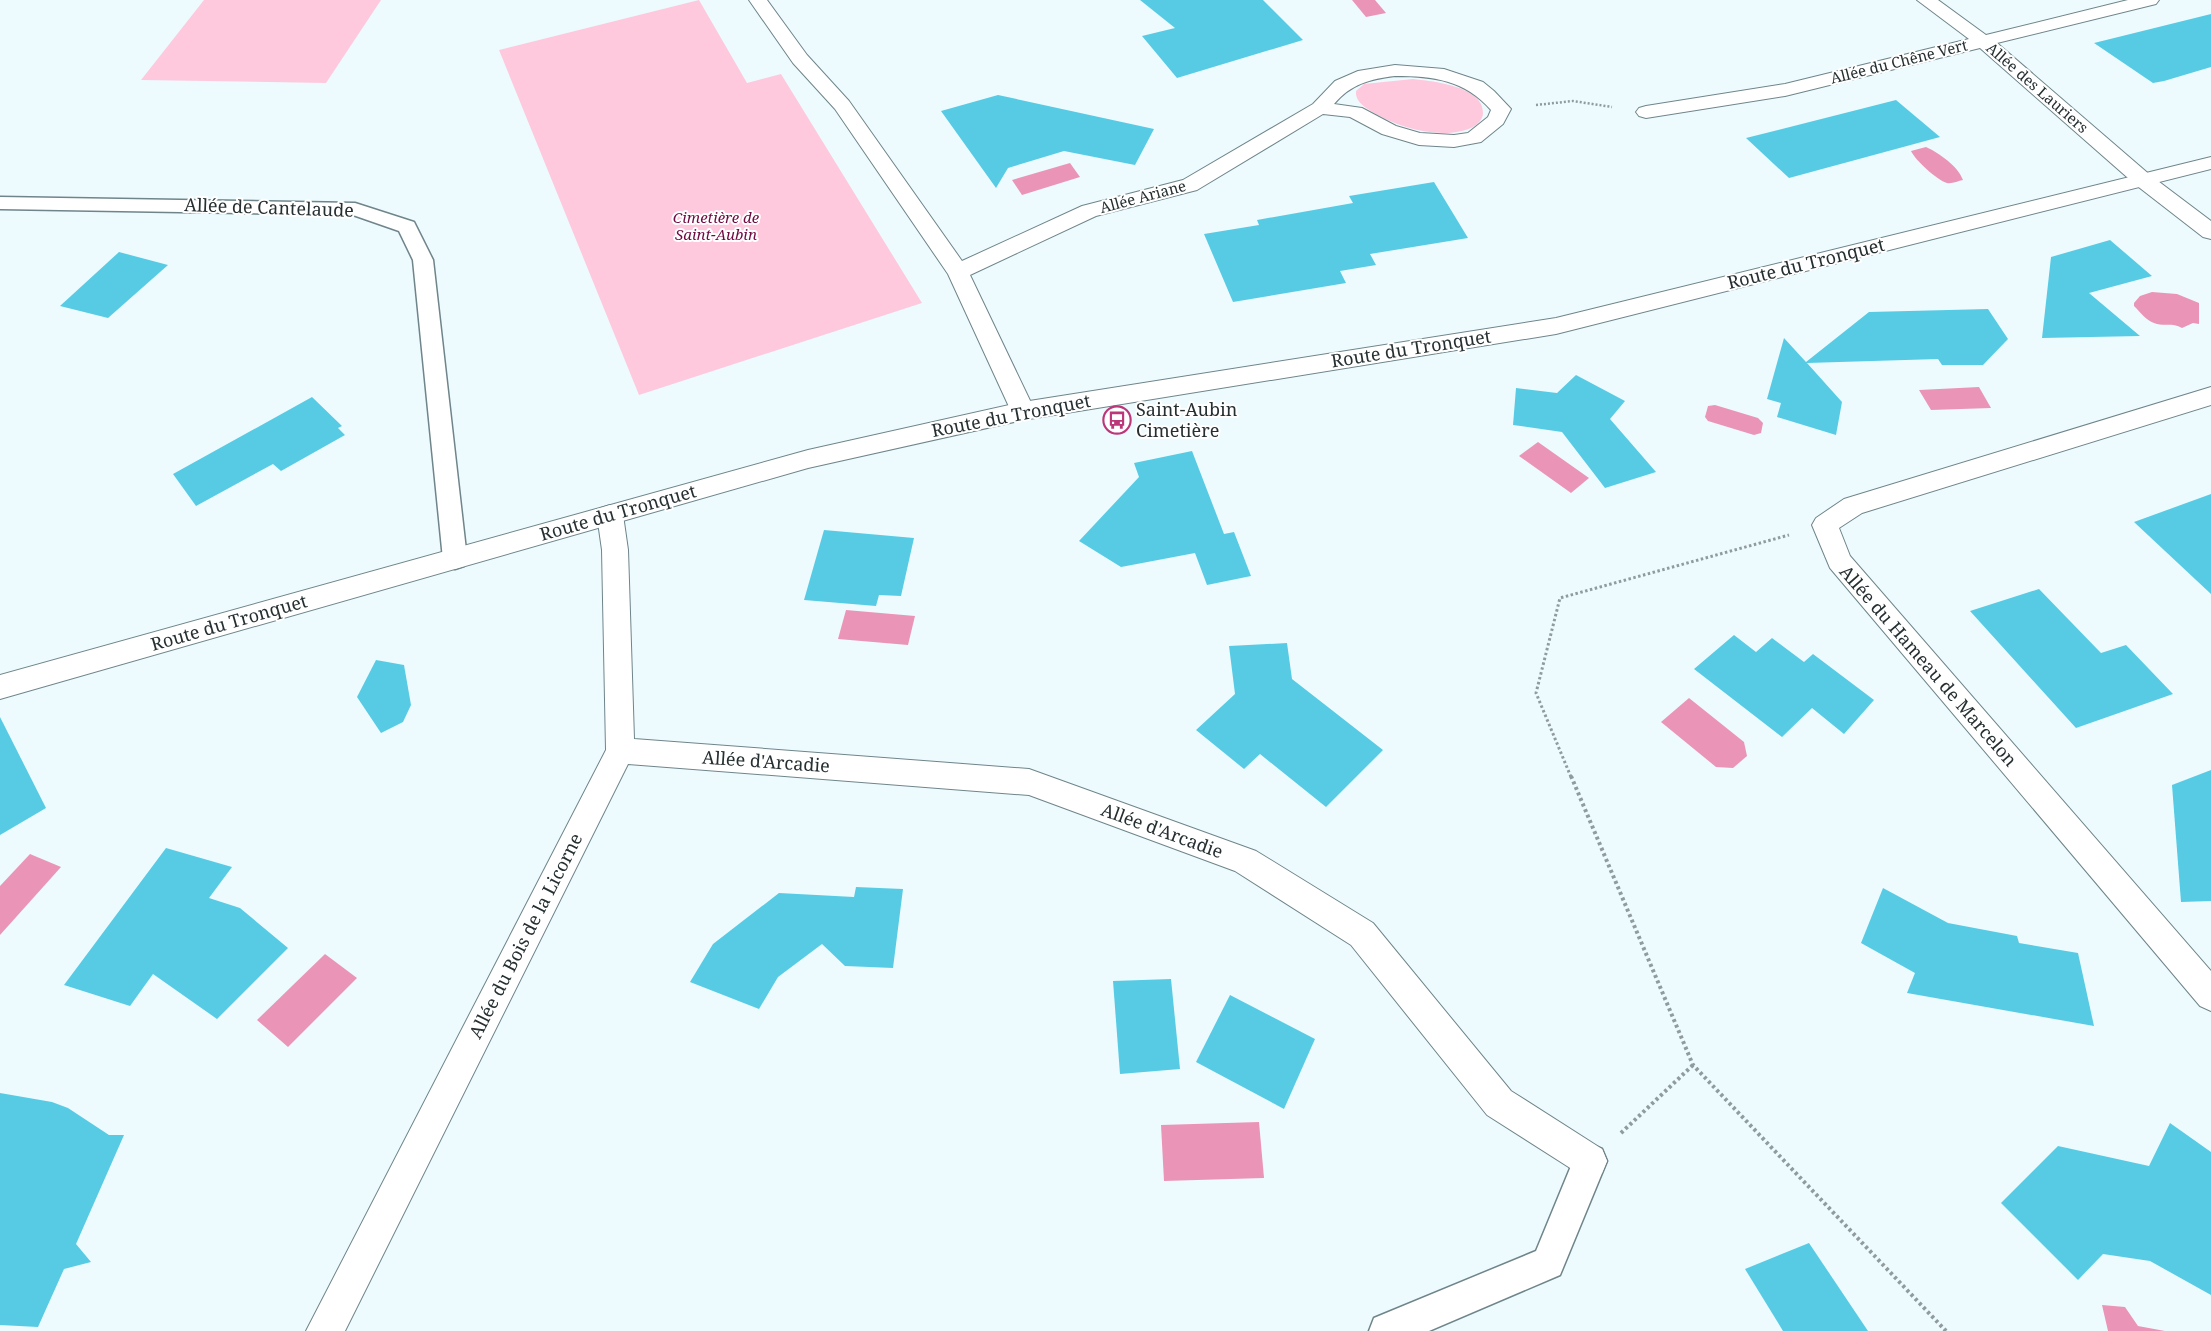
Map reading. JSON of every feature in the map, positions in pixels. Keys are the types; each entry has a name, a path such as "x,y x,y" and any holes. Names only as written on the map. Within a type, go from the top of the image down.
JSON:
{"street":[{"path":"758,0 800,59 842,104 958,272 1023,411"},
{"name":"Allée des Lauriers","path":"1926,0 1984,41 2143,180"},
{"name":"Allée du Chêne Vert","path":"1646,112 1785,90 2150,0"},
{"name":"Allée Ariane","path":"958,272 1089,211 1190,185 1320,108 1335,90 1352,80 1376,73 1407,70 1436,74 1472,84 1488,93 1501,109"},
{"path":"1320,108 1355,112 1389,130 1419,139 1454,141 1474,138 1496,120 1501,109"},
{"name":"Route du Tronquet","path":"0,687 808,459 1023,411 1556,326 2211,163"},
{"path":"2143,180 2211,232"},
{"path":"1825,525 1853,506 2211,396"},
{"name":"Allée du Bois de la Licorne","path":"325,1331 620,751 615,550 610,516"},
{"name":"Allée du Hameau de Marcelon","path":"1825,525 1839,561 2211,995"},
{"name":"Allée d'Arcadie","path":"620,751 1029,782 1245,861 1362,934 1499,1103 1590,1161"}],"lane":[{"name":"Allée de Cantelaude","path":"0,203 355,208 408,227 423,260 454,560"},
{"path":"1387,1331 1548,1263 1590,1161"}],"path":[{"path":"1501,109 1573,100 1646,112"},
{"path":"1825,525 1560,598 1536,693 1693,1065 1946,1331"},
{"path":"1590,1161 1693,1065"}],"green space":[{"path":"204,0 381,0 326,83 141,80"},
{"name":"Cimetière de Saint-Aubin","path":"699,0 747,83 781,74 922,303 639,395 499,50"},
{"path":"1413,79 1432,81 1466,91 1481,104 1483,115 1481,119 1473,127 1462,131 1436,133 1422,131 1409,128 1374,113 1362,104 1356,95 1356,91 1364,84"}],"shaded area":[{"path":"1352,0 1375,0 1386,13 1366,17"},
{"path":"1926,147 1948,160 1963,180 1947,183 1927,169 1911,151"},
{"path":"1070,163 1080,177 1022,195 1012,180"},
{"path":"2152,292 2177,294 2199,303 2199,324 2193,323 2182,328 2175,325 2158,324 2148,320 2134,306 2134,303 2140,296"},
{"path":"1979,387 1991,408 1931,410 1919,390"},
{"path":"1715,405 1758,418 1763,423 1761,433 1754,435 1708,421 1705,417 1708,406"},
{"path":"1538,442 1589,478 1571,493 1519,456"},
{"path":"846,610 915,616 908,645 838,639"},
{"path":"1689,698 1744,742 1747,756 1733,768 1716,767 1661,722"},
{"path":"30,854 61,867 0,935 0,886"},
{"path":"325,954 357,978 288,1047 257,1020"},
{"path":"1259,1122 1264,1178 1164,1181 1161,1125"},
{"path":"2102,1305 2125,1307 2138,1326 2165,1331 2108,1331"}],"building":[{"path":"1140,0 1263,0 1303,40 1177,78 1142,36 1175,28"},
{"path":"2211,14 2211,67 2164,81 2153,83 2094,43"},
{"path":"998,95 1154,129 1135,165 1064,151 1008,168 996,188 941,111"},
{"path":"1896,100 1940,137 1789,178 1746,138"},
{"path":"1434,182 1468,238 1370,254 1376,265 1340,271 1346,283 1233,302 1204,234 1259,225 1257,220 1353,203 1349,196"},
{"path":"2110,240 2152,276 2089,293 2140,336 2042,338 2051,257"},
{"path":"119,252 168,265 108,318 60,306"},
{"path":"1988,309 2008,339 1983,365 1942,365 1938,359 1807,363 1842,402 1836,435 1777,417 1781,403 1767,399 1784,338 1806,362 1869,312"},
{"path":"1576,375 1625,401 1610,419 1656,472 1605,488 1562,432 1513,425 1516,388 1557,393"},
{"path":"312,397 342,426 338,428 345,435 281,471 273,464 196,506 173,474"},
{"path":"1192,451 1224,534 1234,532 1251,576 1207,585 1195,553 1121,567 1079,541 1139,477 1134,463"},
{"path":"2211,494 2211,594 2134,522"},
{"path":"824,530 914,538 901,596 879,595 876,606 804,600"},
{"path":"2039,589 2101,653 2126,645 2173,694 2076,728 1970,611"},
{"path":"1734,635 1756,652 1772,638 1804,662 1813,654 1874,700 1844,734 1812,708 1782,737 1694,669"},
{"path":"1287,643 1292,679 1383,750 1326,807 1260,754 1244,769 1196,730 1235,694 1229,646"},
{"path":"376,660 404,665 411,705 403,722 381,733 357,697"},
{"path":"0,717 46,808 0,835"},
{"path":"2211,770 2211,901 2181,902 2172,785"},
{"path":"166,848 232,867 209,898 240,908 288,948 217,1019 153,974 130,1006 64,985"},
{"path":"856,887 903,889 893,968 845,966 822,944 778,977 759,1009 690,982 713,944 779,893 854,897"},
{"path":"1883,888 1948,923 2017,936 2019,943 2078,953 2094,1026 1907,993 1915,973 1861,943"},
{"path":"1171,979 1180,1069 1120,1074 1113,981"},
{"path":"1230,995 1315,1039 1284,1109 1196,1062"},
{"path":"0,1093 52,1102 68,1108 109,1135 124,1135 76,1244 91,1262 64,1269 38,1327 0,1325"},
{"path":"2170,1123 2211,1152 2211,1295 2150,1261 2103,1254 2078,1280 2001,1203 2058,1146 2149,1166"},
{"path":"1809,1243 1868,1331 1783,1331 1745,1269"}],"place":[{"name":"Saint-Aubin Cimetière","path":"1117,420"}]}
